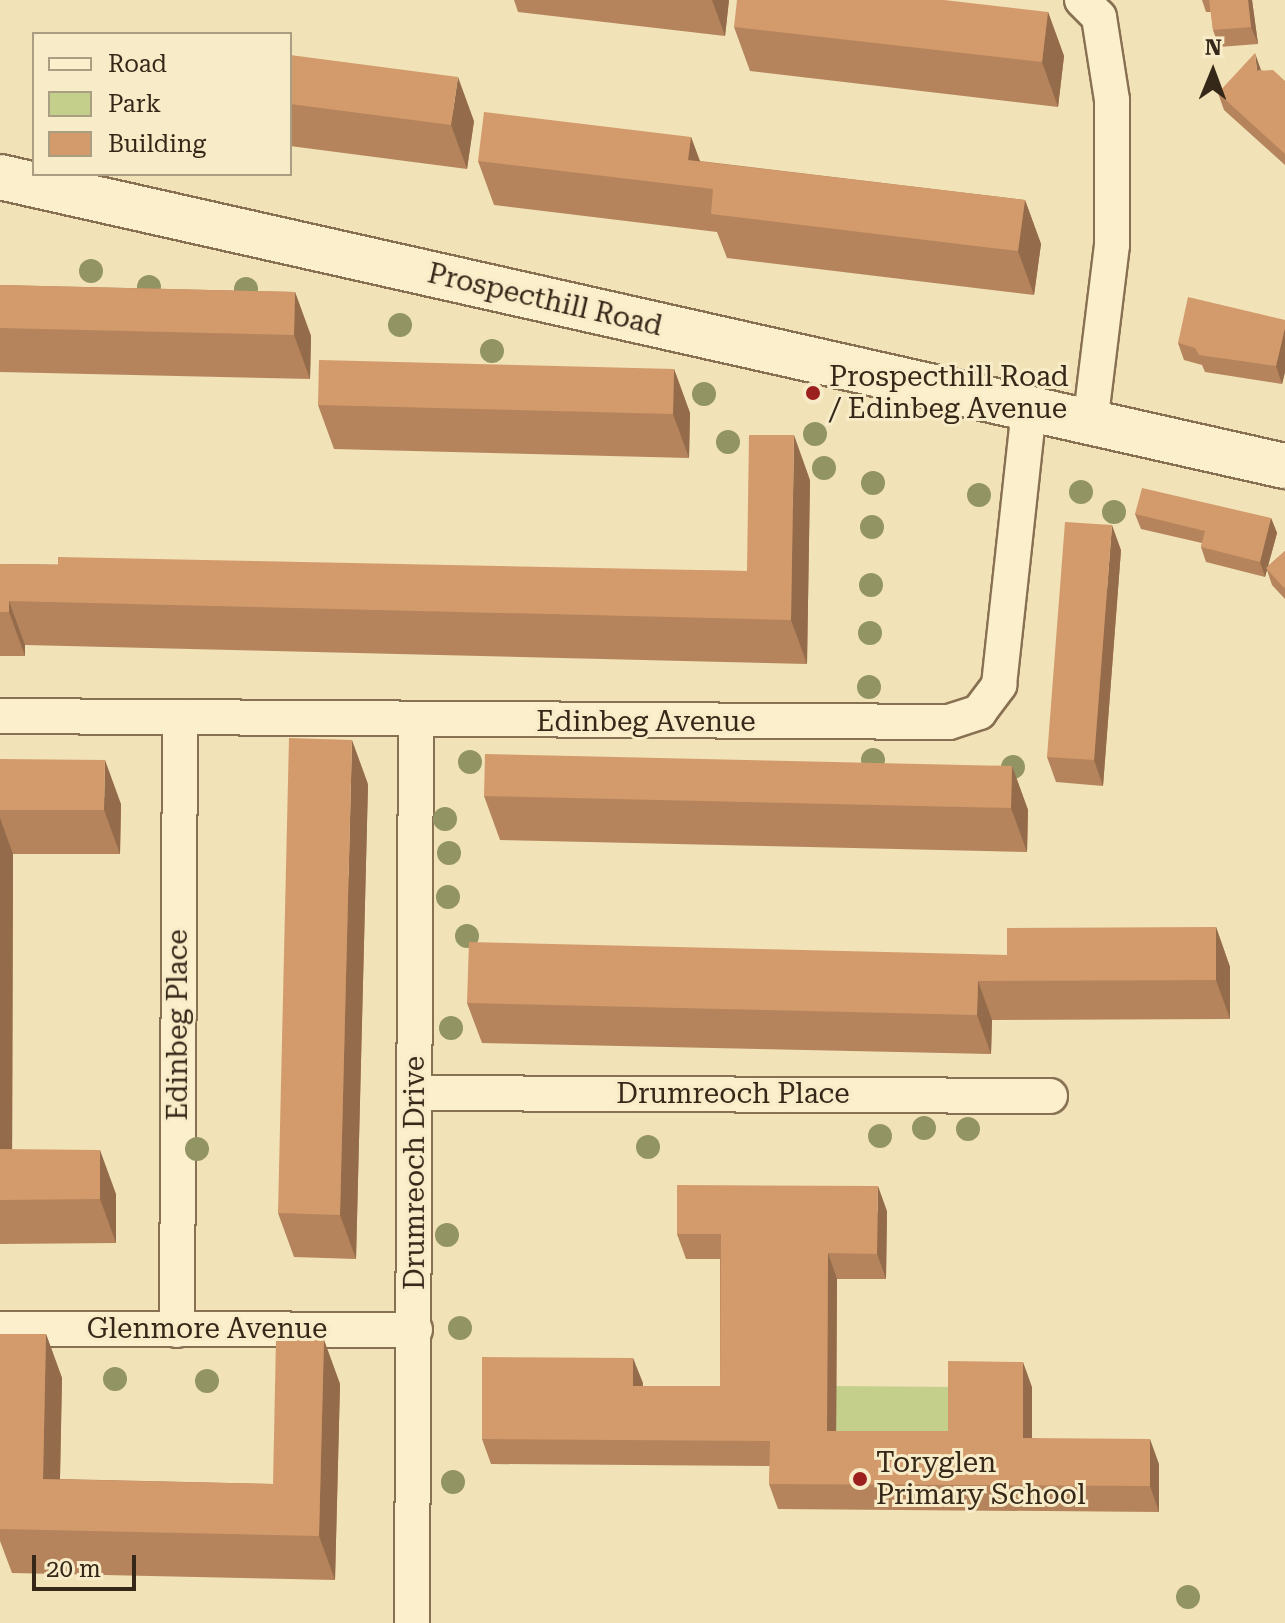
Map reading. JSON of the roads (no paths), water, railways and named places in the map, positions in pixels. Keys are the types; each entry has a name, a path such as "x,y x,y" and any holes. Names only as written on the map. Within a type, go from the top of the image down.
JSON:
{"main road":[{"name":"Prospecthill Road","path":"0,177 1285,466"}],"street":[{"path":"1082,0 1099,17 1112,100 1112,245 1090,423"},
{"name":"Edinbeg Avenue","path":"0,716 416,722 949,722 979,712 999,685 1029,409"},
{"name":"Edinbeg Place","path":"177,1330 180,720"},
{"name":"Drumreoch Drive","path":"412,1623 416,722"},
{"name":"Drumreoch Place","path":"415,1093 1050,1096"},
{"name":"Glenmore Avenue","path":"0,1329 415,1330"}],"place":[{"name":"Prospecthill Road / Edinbeg Avenue","path":"813,393"},
{"name":"Toryglen Primary School","path":"860,1479"}]}
